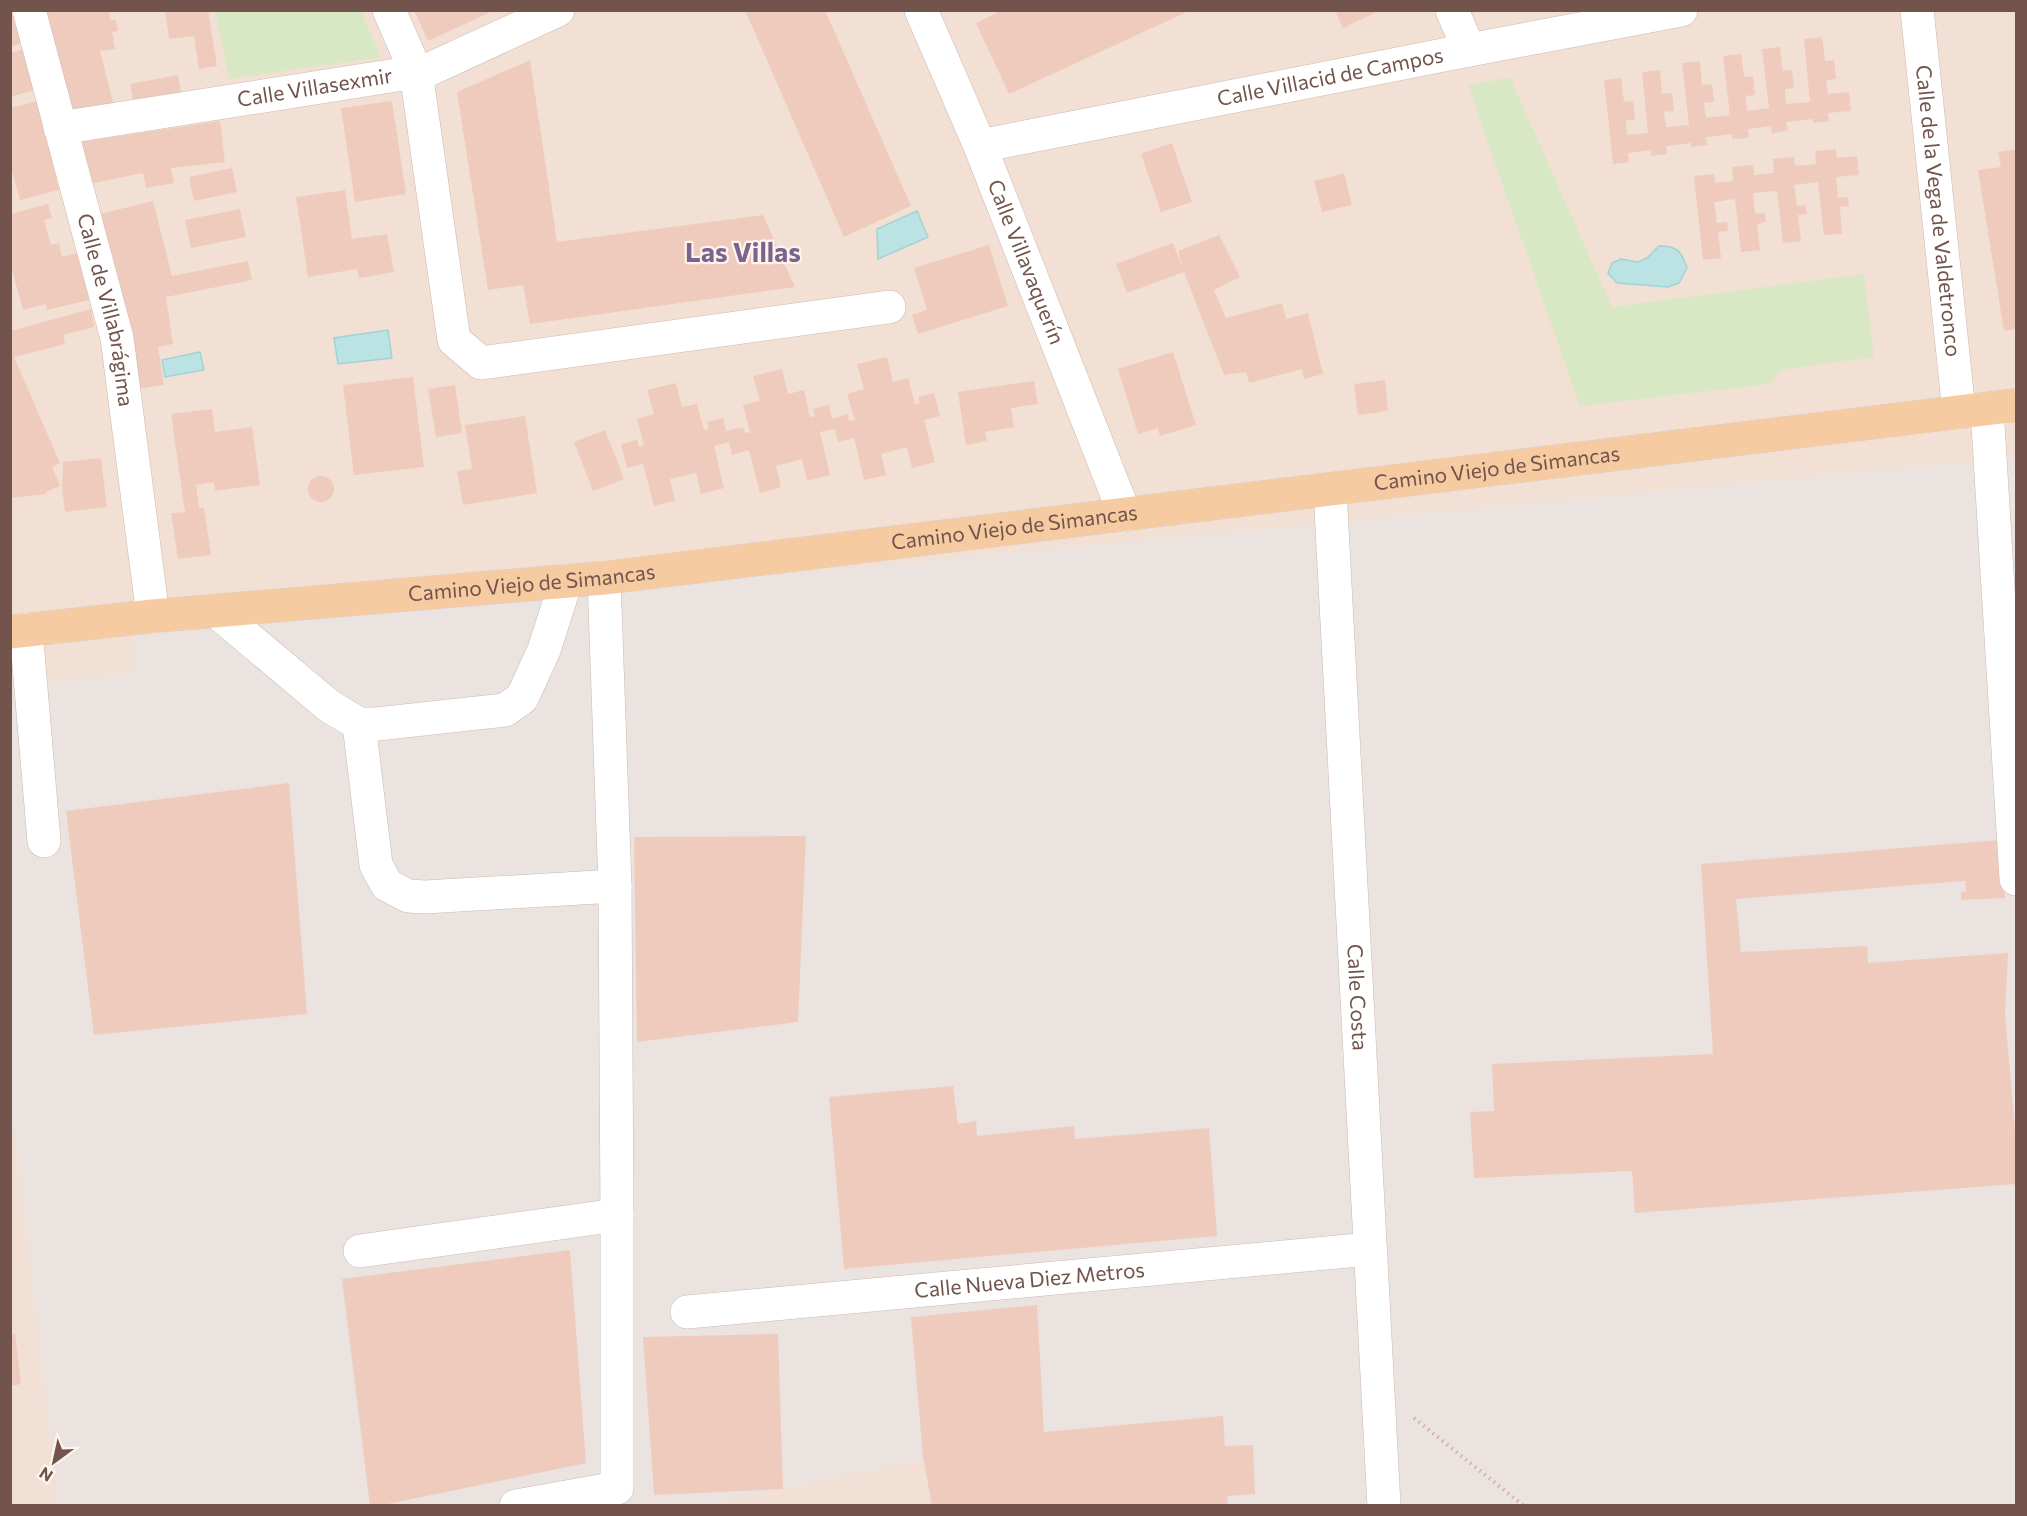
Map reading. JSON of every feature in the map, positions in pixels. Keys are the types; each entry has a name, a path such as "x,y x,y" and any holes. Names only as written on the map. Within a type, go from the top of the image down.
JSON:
{"main road":[{"name":"Camino Viejo de Simancas","path":"18,631 153,616 604,578 1988,409"}],"street":[{"name":"Calle de Villabrágima","path":"28,10 117,338 153,616"},
{"path":"389,10 416,72 454,340 481,363 889,307"},
{"name":"Calle Villavaquerín","path":"921,10 980,146 1125,515"},
{"path":"1452,10 1468,50"},
{"name":"Calle Villacid de Campos","path":"980,146 1681,10"},
{"name":"Calle de la Vega de Valdetronco","path":"1917,10 1988,409 2016,879"},
{"name":"Calle Villasexmir","path":"60,128 429,70 549,12"},
{"name":"Calle Costa","path":"1330,490 1384,1506"},
{"path":"516,1506 617,1488 615,886 604,578"},
{"path":"216,611 329,706 359,724 505,710 522,698 544,650 566,581"},
{"path":"18,631 44,841"},
{"path":"359,724 376,865 387,885 408,896 425,897 615,886"},
{"path":"360,1251 617,1215"},
{"name":"Calle Nueva Diez Metros","path":"687,1312 1370,1248"}],"path":[{"path":"1378,1389 1524,1506"}],"shaded area":[{"path":"11,11 2016,11 2016,1505 11,1505"},
{"path":"2016,457 2016,1505 931,1506 923,1459 707,1505 58,1505 15,1130 11,1130 10,687 134,673 132,637"}],"green space":[{"path":"215,11 361,11 381,57 229,79"},
{"path":"1510,77 1612,307 1864,274 1874,357 1780,370 1770,384 1580,406 1468,86"}],"water":[{"path":"917,211 928,237 878,259 877,229"},
{"path":"1659,246 1675,248 1683,257 1687,268 1679,283 1668,287 1617,283 1608,273 1612,263 1621,259 1638,262 1647,258"},
{"path":"388,330 392,358 338,364 334,338"},
{"path":"200,352 204,370 165,377 162,360"}],"building":[{"path":"10,10 14,10 22,43 10,47"},
{"path":"44,10 109,10 110,20 116,20 118,31 112,32 115,49 100,51 116,114 73,121"},
{"path":"165,10 208,10 217,66 199,69 194,36 169,39"},
{"path":"414,10 495,10 428,41"},
{"path":"745,10 825,10 911,206 844,237"},
{"path":"1003,10 1191,10 1009,94 976,23"},
{"path":"1335,10 1381,10 1343,28"},
{"path":"1822,37 1825,61 1834,60 1836,79 1826,80 1828,94 1849,92 1851,111 1828,113 1829,121 1813,123 1813,119 1786,122 1788,131 1772,133 1771,126 1748,129 1749,138 1732,139 1732,134 1706,137 1707,145 1691,147 1691,143 1666,146 1667,154 1651,156 1651,150 1628,153 1629,162 1613,164 1604,80 1621,78 1624,102 1633,101 1635,119 1626,121 1627,135 1648,133 1642,72 1660,70 1662,94 1672,93 1674,111 1664,112 1666,127 1689,125 1682,63 1700,61 1702,85 1712,84 1714,102 1704,103 1706,118 1730,115 1723,56 1741,54 1744,77 1753,76 1755,95 1746,96 1747,111 1769,108 1762,49 1780,47 1783,71 1792,70 1794,88 1785,89 1786,104 1810,102 1804,39"},
{"path":"24,49 34,90 10,97 10,53"},
{"path":"530,60 557,242 763,215 795,287 530,324 523,285 488,290 457,92"},
{"path":"178,75 183,101 135,110 130,84"},
{"path":"37,101 59,190 20,200 10,164 10,108"},
{"path":"392,101 406,194 355,202 341,108"},
{"path":"220,121 225,162 171,168 174,183 146,188 143,173 89,184 81,142"},
{"path":"1172,143 1192,202 1161,212 1141,154"},
{"path":"1836,149 1837,158 1857,156 1859,175 1836,177 1838,198 1848,197 1849,206 1840,207 1842,234 1824,235 1818,182 1794,185 1797,206 1806,205 1807,214 1798,215 1801,241 1783,243 1777,191 1753,193 1755,214 1765,213 1766,222 1757,224 1760,250 1741,252 1735,199 1714,202 1717,223 1727,222 1728,231 1718,232 1721,258 1703,260 1694,176 1714,174 1715,183 1733,181 1732,167 1753,165 1754,175 1774,173 1773,159 1794,157 1795,166 1816,164 1815,151"},
{"path":"2016,149 2016,329 2004,331 1978,170 2001,167 1998,152"},
{"path":"232,168 237,192 194,201 189,177"},
{"path":"1344,173 1352,205 1322,212 1314,181"},
{"path":"345,190 352,239 387,234 394,272 359,278 357,269 308,277 296,197"},
{"path":"153,201 172,276 248,261 252,280 166,297 173,344 158,347 164,385 136,389 100,214"},
{"path":"48,204 52,218 44,220 51,245 59,243 62,257 77,253 89,300 47,310 46,304 23,310 12,270 10,271 10,214"},
{"path":"240,209 246,237 191,248 185,220"},
{"path":"1219,235 1240,277 1214,290 1226,318 1282,303 1286,319 1308,313 1323,374 1304,379 1302,369 1249,383 1246,372 1224,375 1184,272 1127,293 1116,264 1173,243 1182,267 1178,251"},
{"path":"989,245 1008,306 918,334 912,315 927,310 914,268"},
{"path":"91,309 94,327 63,335 65,344 14,357 60,463 52,467 60,486 46,492 47,494 10,498 10,331"},
{"path":"1173,352 1196,425 1160,436 1158,428 1138,434 1118,369"},
{"path":"887,357 893,382 908,378 915,404 920,403 918,397 934,393 940,416 924,420 935,462 912,468 907,447 881,454 886,475 864,480 854,438 838,442 835,429 820,432 830,475 807,481 802,459 776,466 781,487 760,493 749,450 732,455 729,442 714,446 724,488 701,494 696,473 670,479 675,501 654,506 643,464 627,468 621,444 637,440 639,447 644,445 637,419 654,414 647,390 676,383 682,407 697,404 704,430 709,429 707,422 723,418 726,431 743,427 745,433 750,432 743,405 760,401 753,376 782,369 788,394 804,390 810,417 815,416 813,409 829,405 832,419 848,414 849,421 855,420 847,394 864,389 857,364"},
{"path":"413,377 424,467 354,475 343,385"},
{"path":"1385,380 1388,411 1358,415 1354,384"},
{"path":"1034,381 1038,404 1011,408 1014,427 985,432 987,441 966,445 958,392"},
{"path":"455,385 462,433 436,437 428,389"},
{"path":"212,409 215,432 252,427 260,485 215,491 214,482 196,485 199,508 204,508 211,555 178,559 171,513 185,512 171,414"},
{"path":"525,416 537,493 463,505 457,471 472,469 465,425"},
{"path":"605,430 624,479 593,491 574,442"},
{"path":"101,458 107,507 65,512 62,489 63,462"},
{"path":"321,476 330,480 334,489 330,498 321,502 312,498 308,489 312,480"},
{"path":"289,783 307,1014 94,1035 66,811"},
{"path":"806,836 798,1022 637,1042 634,837"},
{"path":"2001,840 2005,898 1961,900 1961,892 1966,892 1965,881 1736,899 1741,952 1867,946 1868,963 2008,953 2005,1014 2016,1141 2016,1184 1635,1213 1632,1171 1474,1178 1470,1112 1494,1111 1492,1064 1713,1054 1701,864"},
{"path":"953,1086 958,1124 976,1121 977,1136 1074,1126 1075,1139 1209,1128 1217,1236 844,1269 829,1097"},
{"path":"570,1250 586,1463 370,1506 342,1279"},
{"path":"1037,1305 1044,1432 1223,1416 1225,1446 1253,1445 1255,1494 1227,1496 1228,1506 932,1506 923,1457 911,1317"},
{"path":"10,1334 15,1334 21,1384 10,1386"},
{"path":"778,1334 783,1489 654,1495 643,1337"}],"district":[{"name":"Las Villas","path":"743,253"}]}
